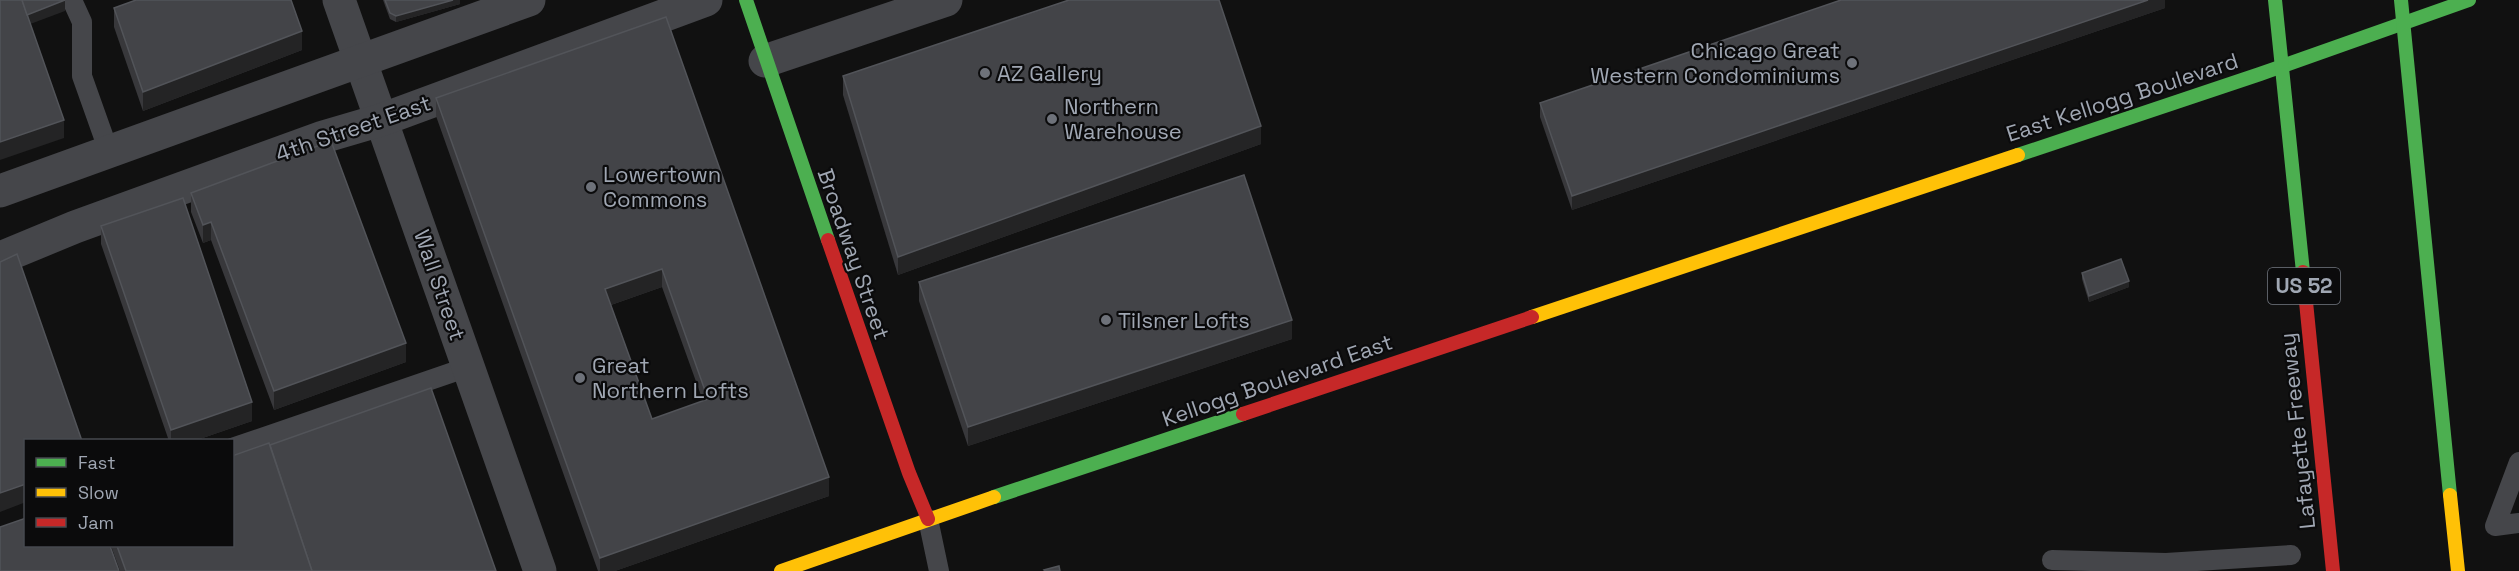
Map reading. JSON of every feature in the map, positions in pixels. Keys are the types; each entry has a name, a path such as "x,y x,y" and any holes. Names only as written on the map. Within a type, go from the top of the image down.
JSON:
{"main road":[{"name":"Broadway Street","path":"746,0 765,61 909,473 928,519"},
{"name":"Lafayette Freeway","path":"2275,0 2333,571"},
{"path":"2401,0 2458,571"},
{"name":"East Kellogg Boulevard","path":"1787,231 2260,74 2469,0"},
{"name":"Kellogg Boulevard East","path":"781,571 928,519 1787,231"}],"street":[{"name":"Wall Street","path":"339,0 540,571"},
{"path":"0,191 529,0"},
{"name":"4th Street East","path":"0,258 75,227 300,146 381,120 706,0"},
{"path":"765,61 946,0"}],"lane":[{"path":"72,0 82,22 82,76 109,152"},
{"path":"234,447 468,367"},
{"path":"2519,462 2496,526 2519,523"},
{"path":"928,519 939,571"},
{"path":"2052,560 2166,563 2290,555"}],"building":[{"path":"0,0 22,0 64,120 0,142"},
{"path":"22,0 65,0 27,15"},
{"path":"136,0 291,0 302,31 143,92 114,8"},
{"path":"385,0 453,0 396,16 390,13"},
{"name":"Northern Warehouse","path":"1069,0 1219,0 1261,126 898,257 843,76"},
{"name":"Chicago Great Western Condominiums","path":"1841,0 2148,0 1572,196 1540,103"},
{"path":"666,17 829,477 600,558 436,98","holes":["662,269 708,399 652,419 605,289"]},
{"path":"331,141 406,343 274,391 211,222 203,225 191,193"},
{"name":"Tilsner Lofts","path":"1244,175 1292,320 968,427 919,282"},
{"path":"183,198 252,402 171,430 101,226"},
{"path":"17,254 81,439 24,439 24,485 0,493 0,262"},
{"path":"2121,259 2129,281 2089,296 2082,273"},
{"path":"431,388 496,571 312,571 270,445"},
{"path":"269,443 312,571 126,571 117,547 234,547 234,455"},
{"path":"24,519 24,547 110,547 119,571 0,571 0,527"},
{"path":"1059,566 1060,571 1044,570"}],"traffic: fast":[{"path":"746,0 828,240"},
{"path":"2275,0 2303,272"},
{"path":"2401,0 2450,495"},
{"path":"2018,155 2260,74 2469,0"},
{"path":"994,497 1243,414"}],"traffic: slow":[{"path":"1532,317 2018,155"},
{"path":"2450,495 2458,571"},
{"path":"781,571 994,497"}],"traffic: jam":[{"path":"828,240 909,473 928,519"},
{"path":"2303,272 2333,571"},
{"path":"1243,414 1532,317"}],"place":[{"name":"Chicago Great Western Condominiums","path":"1852,63"},
{"name":"AZ Gallery","path":"985,73"},
{"name":"Northern Warehouse","path":"1052,119"},
{"name":"Lowertown Commons","path":"591,187"},
{"name":"Tilsner Lofts","path":"1106,320"},
{"name":"Great Northern Lofts","path":"580,378"}]}
